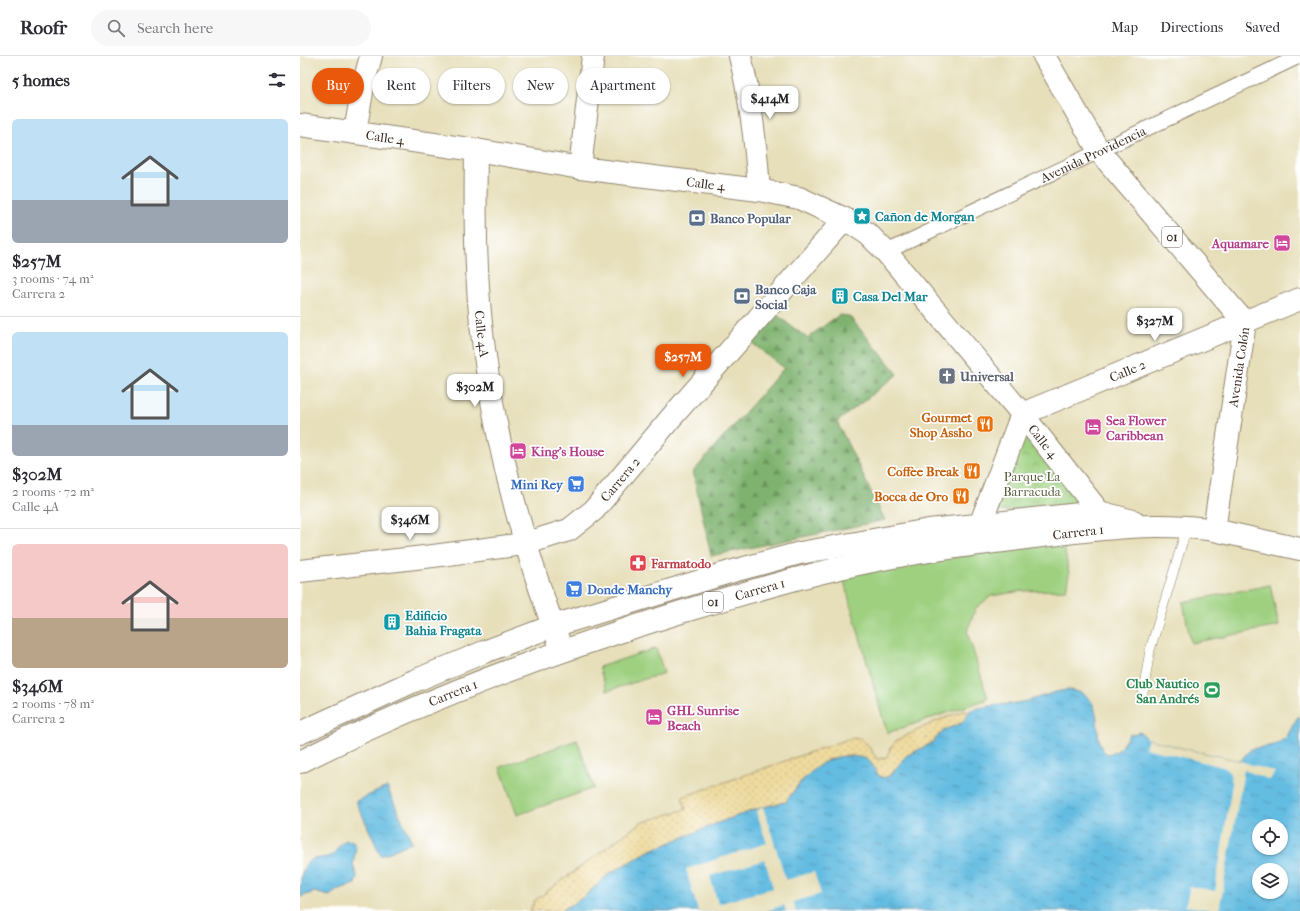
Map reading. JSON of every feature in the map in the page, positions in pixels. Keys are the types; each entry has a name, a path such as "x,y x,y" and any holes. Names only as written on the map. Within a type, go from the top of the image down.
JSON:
{"main road":[{"path":"355,132 363,86 371,56"},
{"path":"580,168 594,56"},
{"path":"740,56 748,88 755,139 758,190"},
{"name":"Avenida Colón","path":"1044,56 1099,151 1245,323 1214,530"},
{"name":"Calle 4","path":"300,125 476,150 580,168 758,190 799,198 845,219 868,234 886,252 1022,414 1100,520"},
{"name":"Calle 4A","path":"476,150 475,216 477,275 484,349 496,429 524,544 562,650"},
{"name":"Carrera 2","path":"300,570 433,556 524,544 568,530 594,510 670,419 845,219"},
{"name":"Calle 2","path":"1022,414 1300,299"},
{"name":"Calle 4","path":"981,534 1022,414"},
{"name":"Carrera 1","path":"300,762 418,706 562,650 737,595 807,576 912,553 981,534 1100,520 1149,525 1188,526 1214,530 1300,549"},
{"name":"Carrera 1","path":"300,733 414,681 484,652 553,626 733,570 800,553 929,530 981,534"}],"street":[{"name":"Avenida Providencia","path":"886,252 1300,56"}],"lane":[{"path":"1143,693 1150,650 1188,526"}],"green space":[{"path":"839,315 849,316 898,374 837,422 885,520 711,556 693,472 784,368 752,343 778,316 807,338"},
{"name":"Parque La Barracuda","path":"1023,436 1028,437 1076,498 1075,504 998,512 996,508"},
{"path":"1063,541 1069,574 1066,590 1022,591 991,596 976,608 967,631 988,699 887,733 842,574"},
{"path":"1270,585 1279,626 1191,643 1183,602"},
{"path":"656,648 664,673 607,691 599,667"},
{"path":"577,740 594,788 517,815 500,767"}],"sand":[{"path":"963,711 970,712 962,723 944,730 932,743 906,756 891,775 884,778 879,776 875,770 851,755 827,760 800,782 786,802 763,807 723,821 649,851 610,873 584,897 561,911 530,911 534,901 640,823 686,809 682,797 848,739 860,738 868,745 877,759 886,758 892,745 897,740 934,722"}],"water":[{"path":"1067,690 1081,693 1090,700 1095,709 1099,740 1102,749 1108,754 1118,751 1129,735 1140,732 1148,739 1240,761 1251,749 1275,745 1286,738 1297,718 1300,716 1300,911 561,911 584,897 610,873 649,851 723,821 763,807 786,802 799,784 816,768 825,762 845,756 867,759 879,776 884,778 891,775 906,756 932,743 944,730 962,723 971,710 1027,701 1051,693"},
{"path":"387,787 412,842 381,856 356,801"},
{"path":"344,841 353,841 356,847 353,865 357,876 355,884 339,889 329,896 314,892 300,897 303,869 309,861 332,855"}],"pier":[{"path":"1148,739 1240,761 1275,772 1270,780 1244,770 1219,911 1185,906 1190,886 1215,891 1232,784 1229,772 1223,767 1145,748"},
{"path":"763,807 786,880 814,872 821,894 793,902 796,911 786,911 784,905 766,911 698,911 686,869 767,843 756,811","holes":["765,860 773,888 718,904 710,876"]}],"place":[{"name":"Cañon de Morgan","path":"862,216"},
{"name":"Banco Popular","path":"697,218"},
{"name":"Aquamare","path":"1282,243"},
{"name":"Banco Caja Social","path":"742,296"},
{"name":"Casa Del Mar","path":"840,296"},
{"name":"Universal","path":"947,376"},
{"name":"Gourmet Shop Assho","path":"985,424"},
{"name":"Sea Flower Caribbean","path":"1093,427"},
{"name":"King's House","path":"518,451"},
{"name":"Coffee Break","path":"972,471"},
{"name":"Mini Rey","path":"576,484"},
{"name":"Bocca de Oro","path":"961,496"},
{"name":"Farmatodo","path":"638,563"},
{"name":"Donde Manchy","path":"574,589"},
{"name":"Edificio Bahia Fragata","path":"392,622"},
{"name":"Club Nautico San Andrés","path":"1212,690"},
{"name":"GHL Sunrise Beach","path":"654,717"}]}
